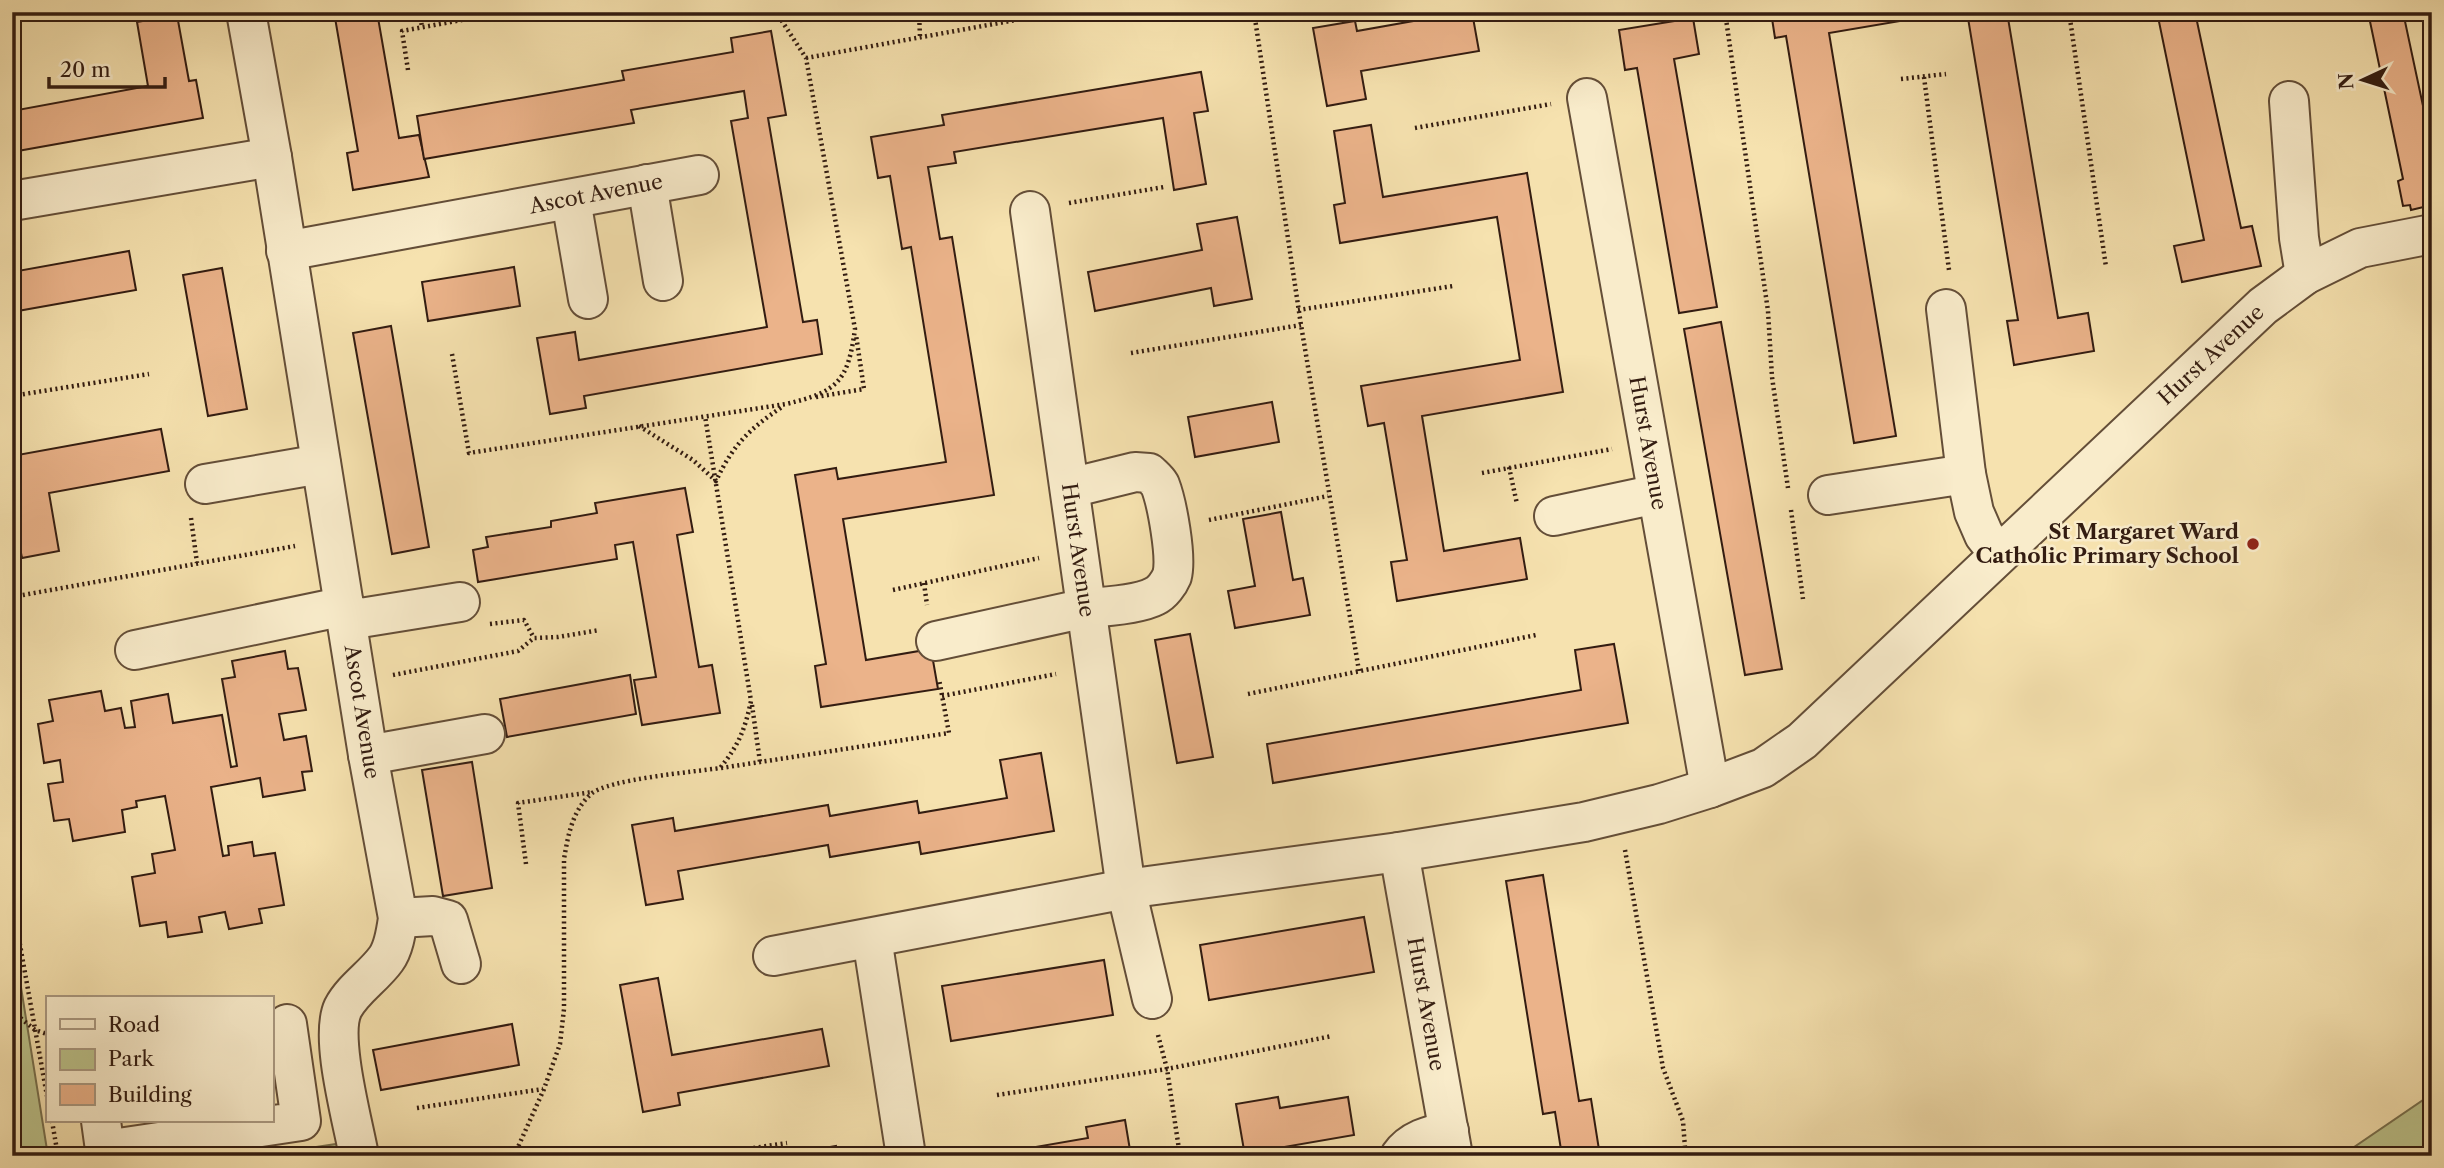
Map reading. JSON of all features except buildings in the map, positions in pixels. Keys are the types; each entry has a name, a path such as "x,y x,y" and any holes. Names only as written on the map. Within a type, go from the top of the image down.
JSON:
{"street":[{"name":"Ascot Avenue","path":"246,12 368,755 398,918 387,958 343,1007"},
{"name":"Hurst Avenue","path":"1587,98 1710,788"},
{"path":"2289,101 2299,239 2305,275"},
{"path":"12,201 271,157"},
{"name":"Ascot Avenue","path":"286,251 699,175"},
{"path":"647,184 663,281"},
{"path":"571,200 589,299"},
{"name":"Hurst Avenue","path":"1030,211 1126,889"},
{"name":"Hurst Avenue","path":"773,956 1126,889 1399,852 1584,822 1659,804 1763,768 1802,741 2263,306 2305,275 2360,248 2432,234"},
{"path":"1946,309 1966,474 1974,512 1984,535 1998,554"},
{"path":"205,484 321,464"},
{"path":"934,639 1086,608 1107,607 1155,596 1166,586 1173,566 1170,528 1158,482 1149,473 1135,472 1070,488"},
{"path":"1828,495 1966,474"},
{"path":"1555,516 1657,494"},
{"path":"135,650 346,613 460,602"},
{"path":"368,755 485,734"},
{"name":"Hurst Avenue","path":"1399,852 1451,1143"},
{"path":"1126,889 1152,999"},
{"path":"398,918 433,916 448,920 461,964"},
{"path":"872,938 906,1156"},
{"path":"101,1122 105,1150 301,1121 279,1025 343,1007 338,1029 339,1050 359,1156"},
{"path":"1400,1156 1409,1144 1434,1134 1451,1143"}],"path":[{"path":"420,12 422,28"},
{"path":"408,70 402,31 505,12"},
{"path":"452,354 469,453 786,404 864,389 806,58 776,12"},
{"path":"919,12 920,37"},
{"path":"1004,12 1005,22"},
{"path":"806,58 1059,12"},
{"path":"1254,12 1298,310 1359,671"},
{"path":"1725,12 1768,311 1772,377 1789,495"},
{"path":"2069,12 2106,267"},
{"path":"1901,79 1946,74"},
{"path":"1924,77 1949,273 1946,309"},
{"path":"1415,128 1587,98"},
{"path":"1030,211 1164,187"},
{"path":"1298,310 1453,286"},
{"path":"1131,353 1301,325"},
{"path":"812,398 832,386 845,373 855,329"},
{"path":"12,396 149,374"},
{"path":"716,481 729,454 743,436 786,404"},
{"path":"705,416 760,762"},
{"path":"639,426 693,460 716,481"},
{"path":"1482,473 1647,443"},
{"path":"1170,528 1328,496"},
{"path":"1790,508 1803,599"},
{"path":"12,597 334,540"},
{"path":"892,590 1078,550"},
{"path":"526,864 518,803 593,792 620,783 949,733 924,583"},
{"path":"358,682 518,651 534,638 558,637 600,629"},
{"path":"1248,694 1536,635"},
{"path":"942,696 1095,667"},
{"path":"720,768 735,750 745,728 751,701"},
{"path":"514,1156 544,1089 560,1044 564,1009 564,859 576,812 593,792"},
{"path":"1624,844 1663,1068 1683,1121 1685,1148 1689,1156"},
{"path":"12,900 46,1090"},
{"path":"12,1011 35,1030 46,1034"},
{"path":"997,1095 1167,1069 1332,1036"},
{"path":"1167,1069 1180,1156"},
{"path":"417,1108 544,1089"},
{"path":"52,1122 58,1156"},
{"path":"698,1156 787,1143"},
{"path":"1681,1156 1685,1148"}],"green space":[{"path":"12,931 48,1156 12,1156"},
{"path":"2432,1094 2432,1156 2341,1156"},
{"path":"343,1143 345,1156 257,1156"}],"place":[{"name":"St Margaret Ward Catholic Primary School","path":"2253,544"}]}
